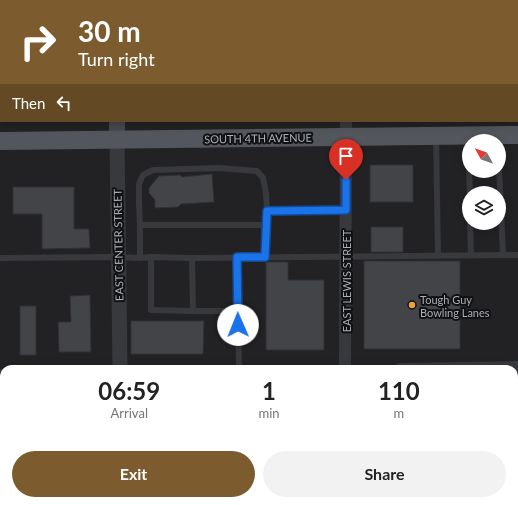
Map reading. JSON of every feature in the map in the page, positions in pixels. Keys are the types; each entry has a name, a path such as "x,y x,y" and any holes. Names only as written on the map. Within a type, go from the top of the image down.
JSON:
{"main road":[{"name":"EAST CENTER STREET","path":"117,122 117,140"},
{"name":"SOUTH 4TH AVENUE","path":"0,141 117,140 346,129 436,136 462,135"},
{"name":"SOUTH 4TH AVENUE","path":"506,137 518,135"}],"street":[{"name":"EAST LEWIS STREET","path":"346,129 346,365"},
{"name":"EAST CENTER STREET","path":"117,140 120,365"}],"lane":[{"path":"436,136 438,256"},
{"path":"140,258 139,184 143,176 153,170 219,168 257,171 263,178 267,211 265,257"},
{"path":"500,178 503,255"},
{"path":"267,211 346,210"},
{"path":"140,225 266,225"},
{"path":"470,230 471,255"},
{"path":"0,258 518,255"},
{"path":"150,257 151,310 238,310"},
{"path":"237,257 239,365"},
{"path":"192,258 193,311"}],"shaded area":[{"path":"0,122 518,122 518,365 0,365"}],"building":[{"path":"370,165 413,165 413,202 370,202"},
{"path":"212,174 214,202 181,204 178,207 155,208 155,200 149,193 149,188 159,176 180,175 182,177"},
{"path":"13,187 74,187 74,229 89,229 90,248 42,249 42,214 13,214"},
{"path":"371,227 403,227 403,252 371,252"},
{"name":"Tough Guy Bowling Lanes","path":"364,261 460,261 460,349 364,349"},
{"path":"266,262 288,262 288,280 324,280 324,350 266,350"},
{"path":"90,295 91,352 59,352 58,322 71,322 70,296"},
{"path":"20,306 36,306 36,355 20,355"},
{"path":"131,321 204,321 203,354 131,354"}],"place":[{"name":"Tough Guy Bowling Lanes","path":"412,305"}],"route":[{"path":"238,325 237,257 265,257 267,211 346,210 346,180"}]}
